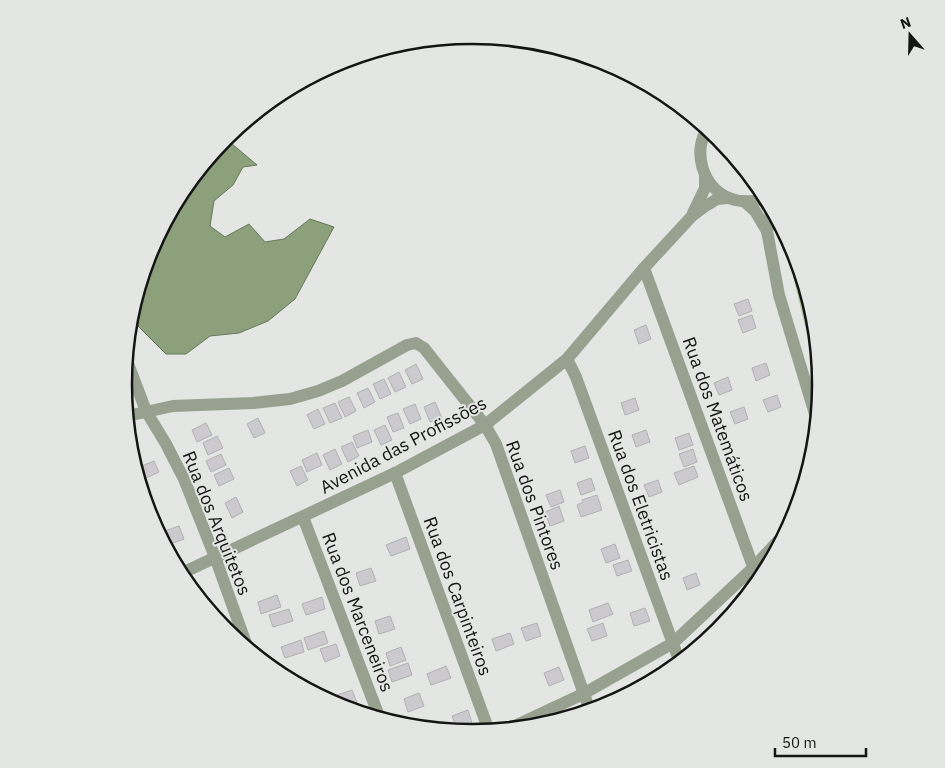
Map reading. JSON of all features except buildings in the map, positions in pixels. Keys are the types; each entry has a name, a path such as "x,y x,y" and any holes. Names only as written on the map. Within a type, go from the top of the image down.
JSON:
{"street":[{"path":"692,216 705,188 705,175 700,147 704,135"},
{"path":"705,175 711,184 728,198"},
{"path":"692,216 717,199 728,198 754,202 759,201"},
{"path":"744,201 756,211 767,230 778,295 812,405"},
{"name":"Avenida das Profissões","path":"188,570 395,474 484,425 567,359 644,268 692,216"},
{"path":"767,230 770,219"},
{"name":"Rua dos Matemáticos","path":"644,268 755,573"},
{"name":"Rua dos Pintores","path":"146,411 173,406 252,403 290,399 318,391 342,381 407,345 416,343 424,348 484,425 496,444 587,704"},
{"name":"Rua dos Eletricistas","path":"567,359 576,377 677,656"},
{"name":"Rua dos Arquitetos","path":"132,375 146,411 184,479 243,635"},
{"path":"134,414 146,411"},
{"name":"Rua dos Carpinteiros","path":"395,474 486,724"},
{"name":"Rua dos Marceneiros","path":"303,517 377,711"},
{"path":"529,719 583,694 673,643 769,551"}],"shaded area":[{"path":"232,144 257,165 243,167 233,185 214,201 210,226 225,237 249,224 265,242 284,239 310,219 334,227 295,299 268,321 239,333 210,336 186,354 166,354 138,326 150,275 167,234 178,214 203,177"},
{"path":"789,260 801,296 811,351"}]}
